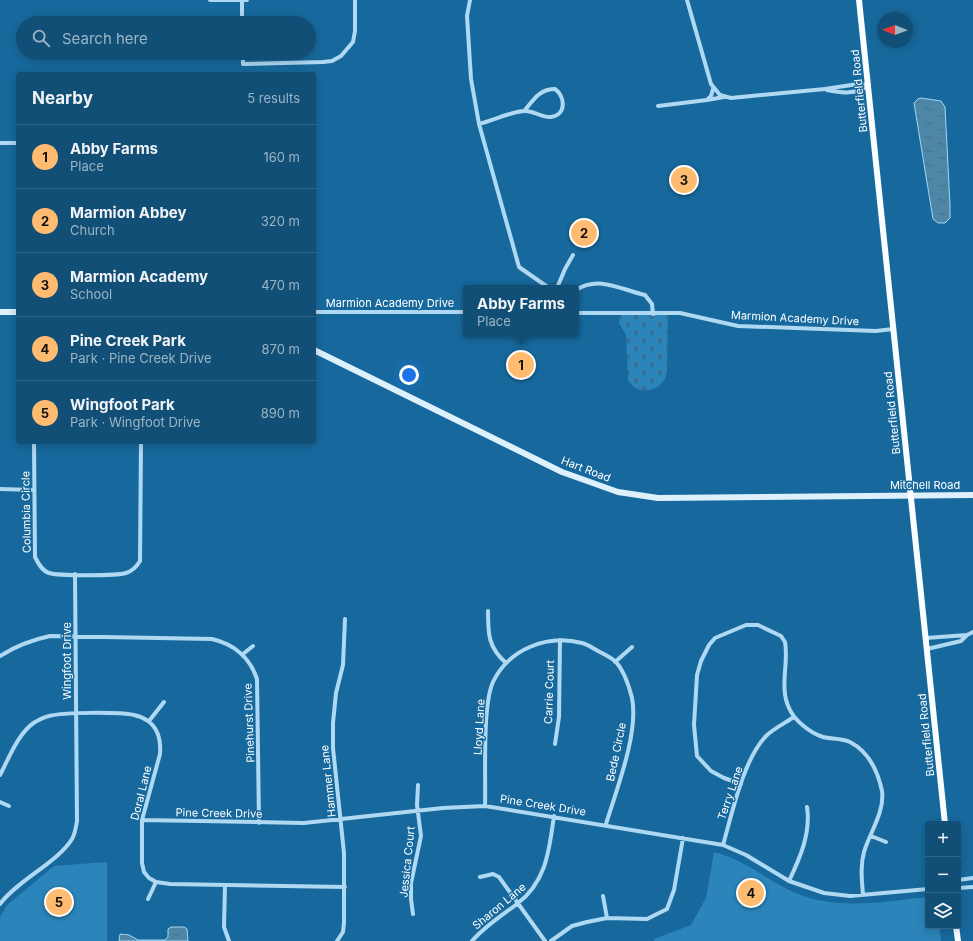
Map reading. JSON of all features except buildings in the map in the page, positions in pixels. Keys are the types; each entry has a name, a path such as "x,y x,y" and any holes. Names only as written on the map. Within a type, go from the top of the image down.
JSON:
{"main road":[{"name":"Butterfield Road","path":"859,0 945,821"},
{"path":"956,929 958,941"}],"street":[{"path":"210,0 247,0"},
{"path":"242,0 242,16"},
{"path":"243,60 243,64 332,60 347,50 353,42 355,31 355,0"},
{"path":"470,0 467,16 472,85 479,124 519,268 544,285"},
{"path":"687,0 713,88 711,96 708,100"},
{"path":"658,106 725,97 824,89 858,84 869,85"},
{"path":"824,89 842,93 858,92 869,85"},
{"path":"713,88 725,97"},
{"path":"479,124 526,110 551,117 558,114 563,109 560,93 555,89 547,89 533,100 526,110"},
{"path":"0,143 16,143"},
{"path":"558,285 564,269 573,255"},
{"path":"579,289 597,283 611,284 627,291 645,295 652,304 653,314"},
{"path":"0,312 16,312"},
{"name":"Marmion Academy Drive","path":"316,312 463,312"},
{"name":"Marmion Academy Drive","path":"579,313 680,313 738,326 868,330 893,329"},
{"name":"Hart Road","path":"316,351 562,472 618,492 658,498 878,495"},
{"name":"Columbia Circle","path":"34,444 34,552 37,562 50,574 75,574"},
{"path":"75,574 122,574 132,570 140,561 141,444"},
{"path":"0,489 34,490"},
{"name":"Mitchell Road","path":"878,495 973,495"},
{"name":"Wingfoot Drive","path":"0,904 13,890 67,846 72,838 77,821 75,574"},
{"path":"488,612 488,637 496,654 506,663"},
{"name":"Hammer Lane","path":"337,941 343,929 345,887 341,820 333,748 333,723 336,693 343,665 345,619"},
{"path":"741,784 724,778 711,771 700,759 696,749 693,730 697,676 701,660 712,641 751,624 758,625 781,636 785,644 785,695 794,717 806,727 822,736 849,742 864,754 877,773 882,794 880,811 864,853 862,872 863,895"},
{"path":"927,649 961,641 973,632"},
{"path":"926,638 967,635"},
{"name":"Pinehurst Drive","path":"0,656 15,647 32,640 50,636 212,639 229,644 243,654 254,670 259,689 259,823"},
{"name":"Bede Circle","path":"506,663 532,646 543,641 560,640 583,643 615,662 625,678 632,698 632,723 622,777 606,824"},
{"name":"Carrie Court","path":"555,744 559,717 560,640"},
{"path":"243,654 253,646"},
{"path":"615,662 632,647"},
{"name":"Lloyd Lane","path":"485,806 487,705 493,683 506,663"},
{"path":"0,775 20,738 32,725 49,716 76,714 133,715 149,722 164,702"},
{"name":"Terry Lane","path":"723,845 741,784 753,756 766,736 794,717"},
{"name":"Doral Lane","path":"149,722 158,733 161,747 142,820 143,868 149,878 156,882"},
{"name":"Jessica Court","path":"413,914 411,899 412,883 421,836 418,785"},
{"path":"0,802 9,806"},
{"name":"Pine Creek Drive","path":"142,820 304,823 468,806 485,806 606,824 723,845 746,855 789,881 824,893 863,895 925,888"},
{"path":"789,881 802,854 809,819 807,807"},
{"name":"Sharon Lane","path":"472,941 488,925 533,890 543,874 554,816"},
{"path":"870,836 886,842"},
{"path":"551,941 572,926 607,918 647,919 667,909 674,890 683,838"},
{"path":"480,877 493,874 499,877 546,941"},
{"path":"961,880 973,878"},
{"path":"148,899 156,882 170,884 345,887"},
{"path":"225,885 224,927 229,941"},
{"path":"961,888 973,887"},
{"path":"602,896 607,918"}],"green space":[{"path":"620,315 668,315 667,372 665,379 656,388 650,390 638,389 632,386 628,380 626,335 619,323"},
{"path":"714,852 743,863 787,889 821,901 856,904 925,897 925,929 939,929 941,941 655,941 654,939 691,925 706,898"},
{"path":"107,862 107,941 0,941 0,917 7,905 54,866"}],"water":[{"path":"921,98 941,101 945,107 950,218 945,223 938,223 933,219 914,103"},
{"path":"171,927 184,927 187,929 188,941 119,941 120,934 129,935 138,940 165,940 168,937 168,929"}],"place":[{"name":"Marmion Academy","path":"684,180"},
{"name":"Marmion Abbey","path":"584,233"},
{"name":"Abby Farms","path":"521,365"},
{"name":"Pine Creek Park","path":"751,893"},
{"name":"Wingfoot Park","path":"59,902"}]}
